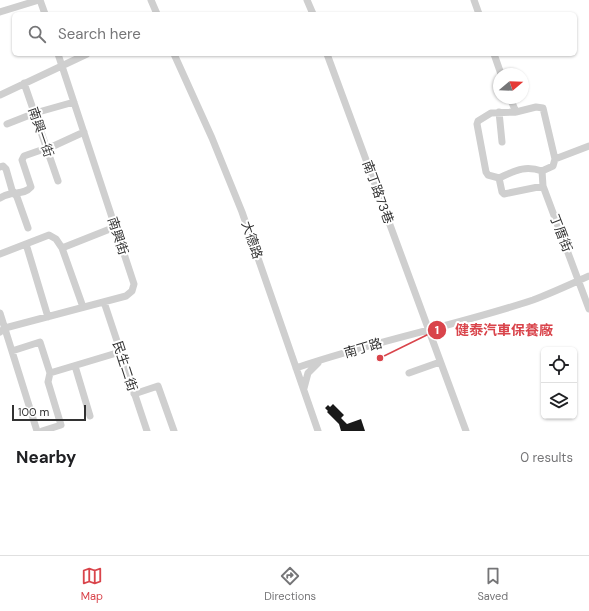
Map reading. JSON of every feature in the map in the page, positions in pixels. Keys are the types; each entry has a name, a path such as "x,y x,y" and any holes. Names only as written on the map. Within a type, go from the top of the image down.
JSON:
{"street":[{"path":"8,0 11,8"},
{"path":"0,12 40,0 44,12"},
{"path":"151,0 156,12"},
{"path":"308,0 312,12"},
{"path":"474,0 478,12"},
{"name":"南興街","path":"2,330 126,296 132,291 134,284 59,56"},
{"path":"0,95 82,56"},
{"name":"大德路","path":"175,56 233,190 318,431"},
{"name":"南丁路73巷","path":"328,56 466,431"},
{"path":"495,56 499,68"},
{"name":"南興一街","path":"24,83 58,181"},
{"path":"7,124 74,102"},
{"path":"513,104 516,112"},
{"path":"536,107 543,108 555,159 553,166 542,171 532,168 521,168 499,178 488,175 486,172 477,124 478,121 491,113 516,112 536,107"},
{"path":"499,112 502,142"},
{"path":"0,198 15,193 24,192 29,190 31,187 22,160 24,156 47,149 84,132"},
{"path":"555,159 589,146"},
{"path":"2,167 6,169 12,190 15,193 28,228"},
{"name":"丁厝街","path":"542,171 543,186 589,309"},
{"path":"499,178 502,192 504,194 543,186"},
{"path":"62,248 115,227"},
{"path":"0,254 49,235 56,239 62,248 83,308"},
{"path":"26,244 48,317"},
{"name":"南丁路","path":"296,368 428,329 489,314 535,299 589,276"},
{"name":"民生二街","path":"104,302 147,431"},
{"path":"0,313 2,330 12,351 37,431"},
{"path":"12,351 40,342 50,373 48,382 61,425 42,431"},
{"path":"50,373 120,352"},
{"path":"304,390 308,373 322,360"},
{"path":"409,373 440,362"},
{"path":"75,366 90,416"},
{"path":"134,394 158,386 174,431"}],"building":[{"path":"333,404 344,415 341,418 347,424 361,419 365,431 341,431 339,424 325,408 328,405 330,407"}],"place":[{"name":"健泰汽車保養廠","path":"380,358"}]}
